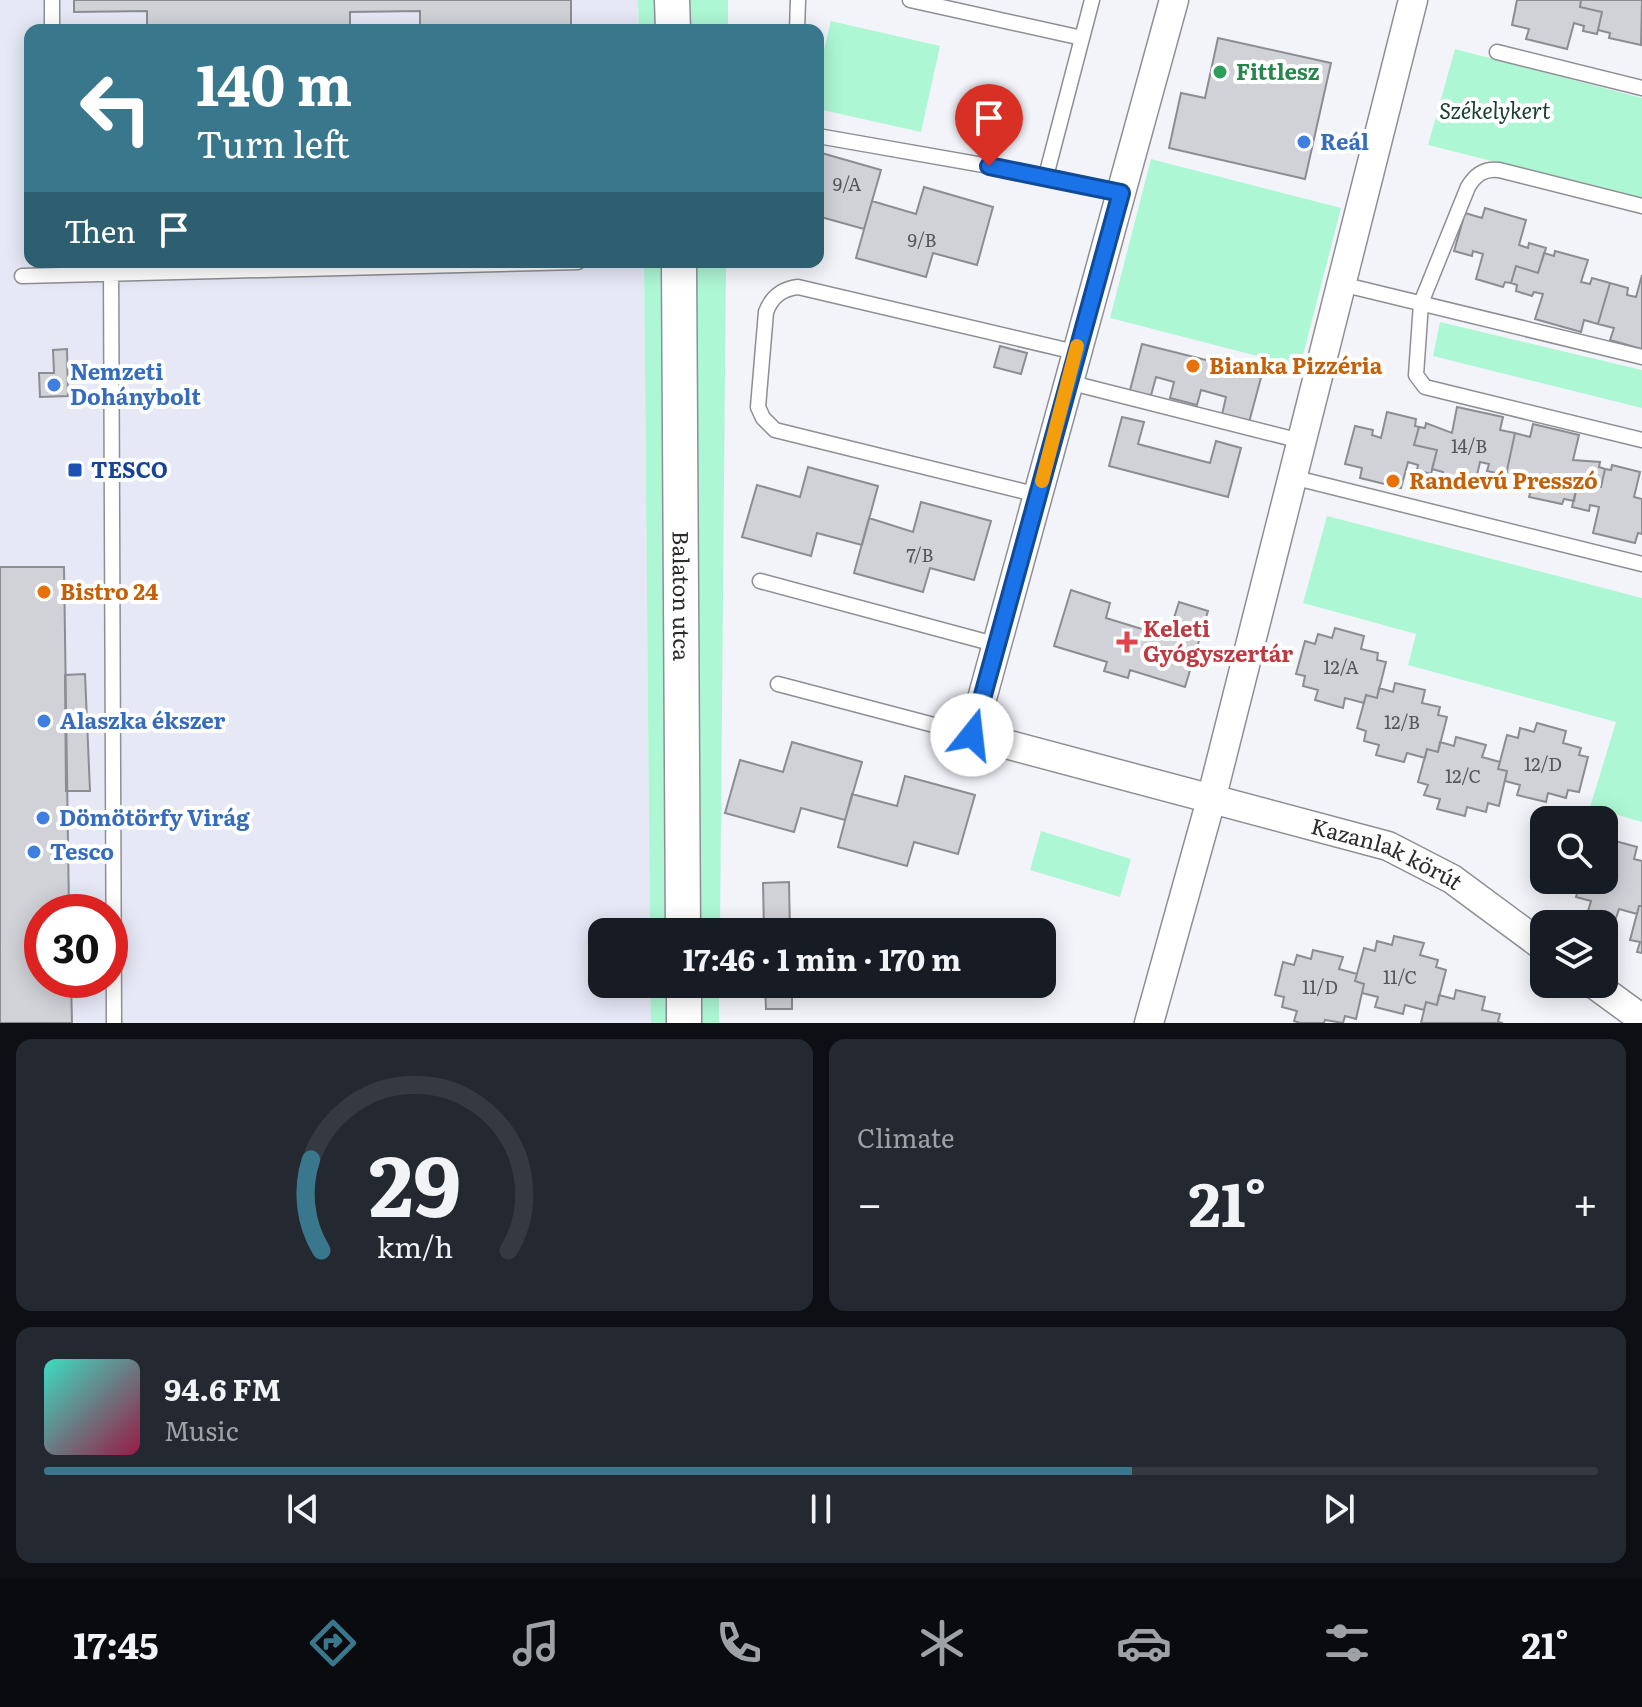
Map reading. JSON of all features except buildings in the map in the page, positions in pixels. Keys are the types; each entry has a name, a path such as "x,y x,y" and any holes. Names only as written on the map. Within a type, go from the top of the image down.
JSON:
{"street":[{"path":"672,0 673,24"},
{"path":"972,735 1174,0"},
{"path":"1149,1023 1211,800 1413,0"},
{"name":"Balaton utca","path":"679,268 683,918"},
{"name":"Kazanlak körút","path":"972,735 1388,846 1420,860 1530,937"},
{"path":"684,998 684,1023"},
{"path":"1612,998 1638,1019"}],"lane":[{"path":"52,0 52,24"},
{"path":"797,24 798,0"},
{"path":"910,0 1082,38"},
{"path":"1046,176 1092,0"},
{"path":"1497,52 1642,88"},
{"path":"824,137 1046,176 1121,193"},
{"path":"1642,206 1499,170 1483,172 1468,187 1421,303 1416,375 1420,384 1642,440"},
{"path":"22,276 101,268"},
{"path":"111,268 114,1023"},
{"path":"1341,284 1642,357"},
{"path":"1038,495 775,430 763,418 758,407 766,312 772,299 781,291 798,287 1075,352"},
{"path":"1068,382 1301,441"},
{"path":"1292,477 1642,564"},
{"path":"760,581 998,645"},
{"path":"778,684 972,735"}],"shaded area":[{"path":"0,0 638,0 639,24 24,24 24,268 644,268 650,918 588,918 588,998 650,998 651,1023 0,1023"}],"green space":[{"path":"638,0 728,0 728,24 639,24"},
{"path":"831,21 940,46 921,132 824,110 824,50"},
{"name":"Székelykert","path":"1455,49 1642,98 1642,199 1428,145"},
{"path":"1151,159 1341,208 1300,367 1110,318"},
{"path":"644,268 726,268 720,918 650,918"},
{"path":"1440,322 1642,370 1642,408 1433,356"},
{"path":"1327,516 1642,598 1642,822 1618,815 1618,806 1590,806 1616,722 1408,665 1416,634 1303,603"},
{"path":"1041,831 1131,859 1120,897 1030,870"},
{"path":"650,998 719,998 719,1023 651,1023"}],"slow traffic":[{"path":"1042,481 1077,346"}],"place":[{"name":"Fittlesz","path":"1220,72"},
{"name":"Reál","path":"1304,142"},
{"name":"Bianka Pizzéria","path":"1193,366"},
{"name":"Nemzeti Dohánybolt","path":"54,385"},
{"name":"TESCO","path":"75,470"},
{"name":"Randevú Presszó","path":"1393,481"},
{"name":"Bistro 24","path":"44,592"},
{"name":"Keleti Gyógyszertár","path":"1127,642"},
{"name":"Alaszka ékszer","path":"44,721"},
{"name":"Dömötörfy Virág","path":"43,818"},
{"name":"Tesco","path":"34,852"}],"route":[{"path":"972,735 1121,193 989,166"}]}
